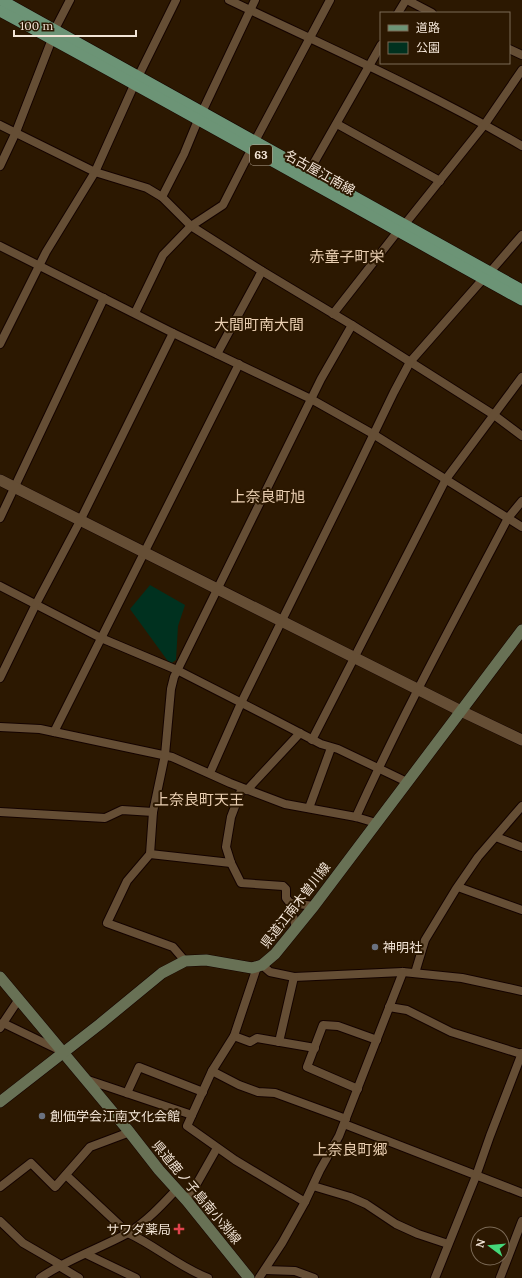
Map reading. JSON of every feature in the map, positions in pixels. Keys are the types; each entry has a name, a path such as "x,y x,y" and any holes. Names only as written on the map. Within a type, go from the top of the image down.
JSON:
{"main road":[{"name":"名古屋江南線","path":"1,1 53,34 487,276 522,300"},
{"name":"名古屋江南線","path":"0,11 53,34"},
{"name":"名古屋江南線","path":"487,276 522,290"},
{"name":"県道江南木曽川線","path":"259,966 275,954 314,906 522,630"},
{"path":"0,1102 162,973 185,961 206,960 248,967 259,966"},
{"name":"県道鹿ノ子島南小渕線","path":"0,977 64,1052 249,1278"}],"street":[{"path":"0,166 16,132 53,34 70,0"},
{"path":"0,344 46,252 96,172 136,80 176,0"},
{"path":"229,0 369,66 485,124 522,146"},
{"path":"162,197 184,154 200,116 255,0"},
{"path":"135,313 163,254 192,226 223,205 330,0"},
{"path":"399,12 406,0 430,12"},
{"path":"307,175 380,47"},
{"path":"510,49 522,55"},
{"path":"333,314 485,124 522,70"},
{"path":"0,124 96,172 147,188 162,197 192,226 494,415 522,436"},
{"path":"336,124 440,181"},
{"path":"210,773 241,703 410,362 487,276 522,234"},
{"path":"0,246 173,333 311,399 373,434 522,527"},
{"path":"217,354 262,271"},
{"path":"0,518 104,298"},
{"path":"185,961 173,947 107,923 127,881 150,854 153,812 165,755 171,689 174,677 321,379 352,325"},
{"path":"0,678 173,333"},
{"path":"54,732 239,364"},
{"path":"312,740 446,479 522,377"},
{"path":"0,480 460,711 522,740"},
{"path":"356,817 378,768 508,518 522,501"},
{"path":"0,586 101,638 177,670 312,740 407,782"},
{"path":"0,727 40,729 165,755 245,789 285,804 356,817 376,823"},
{"path":"296,928 290,903 286,898 286,889 283,886 241,883 231,863 226,848 230,817 245,789 300,733"},
{"path":"309,808 331,748"},
{"path":"415,973 425,940 458,887 478,857 496,838 522,806"},
{"path":"0,812 105,818 122,810 153,812"},
{"path":"496,838 522,846"},
{"path":"150,854 231,863"},
{"path":"458,887 522,910"},
{"path":"290,903 314,906"},
{"path":"305,1202 234,1160 187,1126 212,1071 234,1036 259,966 270,972 294,978 403,972 462,978 522,991"},
{"path":"260,1278 305,1202 345,1121 403,972"},
{"path":"279,1042 294,978"},
{"path":"19,999 2,1026 64,1052"},
{"path":"390,1007 407,1010 450,1032 522,1053 476,1176 435,1278"},
{"path":"358,1089 308,1067 323,1025 338,1026 377,1040"},
{"path":"234,1036 250,1042 257,1038 315,1048"},
{"path":"127,1093 139,1067 203,1092"},
{"path":"212,1071 239,1085 258,1092 275,1093 476,1176 522,1193"},
{"path":"85,1079 192,1115"},
{"path":"0,1187 31,1163 55,1187 90,1147 130,1132"},
{"path":"187,1201 217,1148"},
{"path":"66,1174 128,1233 139,1238 186,1268 208,1278"},
{"path":"313,1186 350,1197 366,1204 396,1224 418,1234 448,1244"},
{"path":"40,1278 75,1257 86,1254 128,1233 142,1224 176,1190"},
{"path":"0,1221 23,1243 80,1278"},
{"path":"500,1278 522,1221"},
{"path":"86,1254 136,1278"},
{"path":"265,1270 295,1271 314,1278"}],"green space":[{"path":"150,585 185,605 178,626 176,660 170,664 130,609"}],"place":[{"name":"神明社","path":"375,947"},
{"name":"創価学会江南文化会館","path":"42,1116"},
{"name":"サワダ薬局","path":"179,1229"}],"district":[{"name":"赤童子町栄","path":"347,257"},
{"name":"大間町南大間","path":"259,325"},
{"name":"上奈良町旭","path":"268,497"},
{"name":"上奈良町天王","path":"199,800"},
{"name":"上奈良町郷","path":"350,1150"}]}
